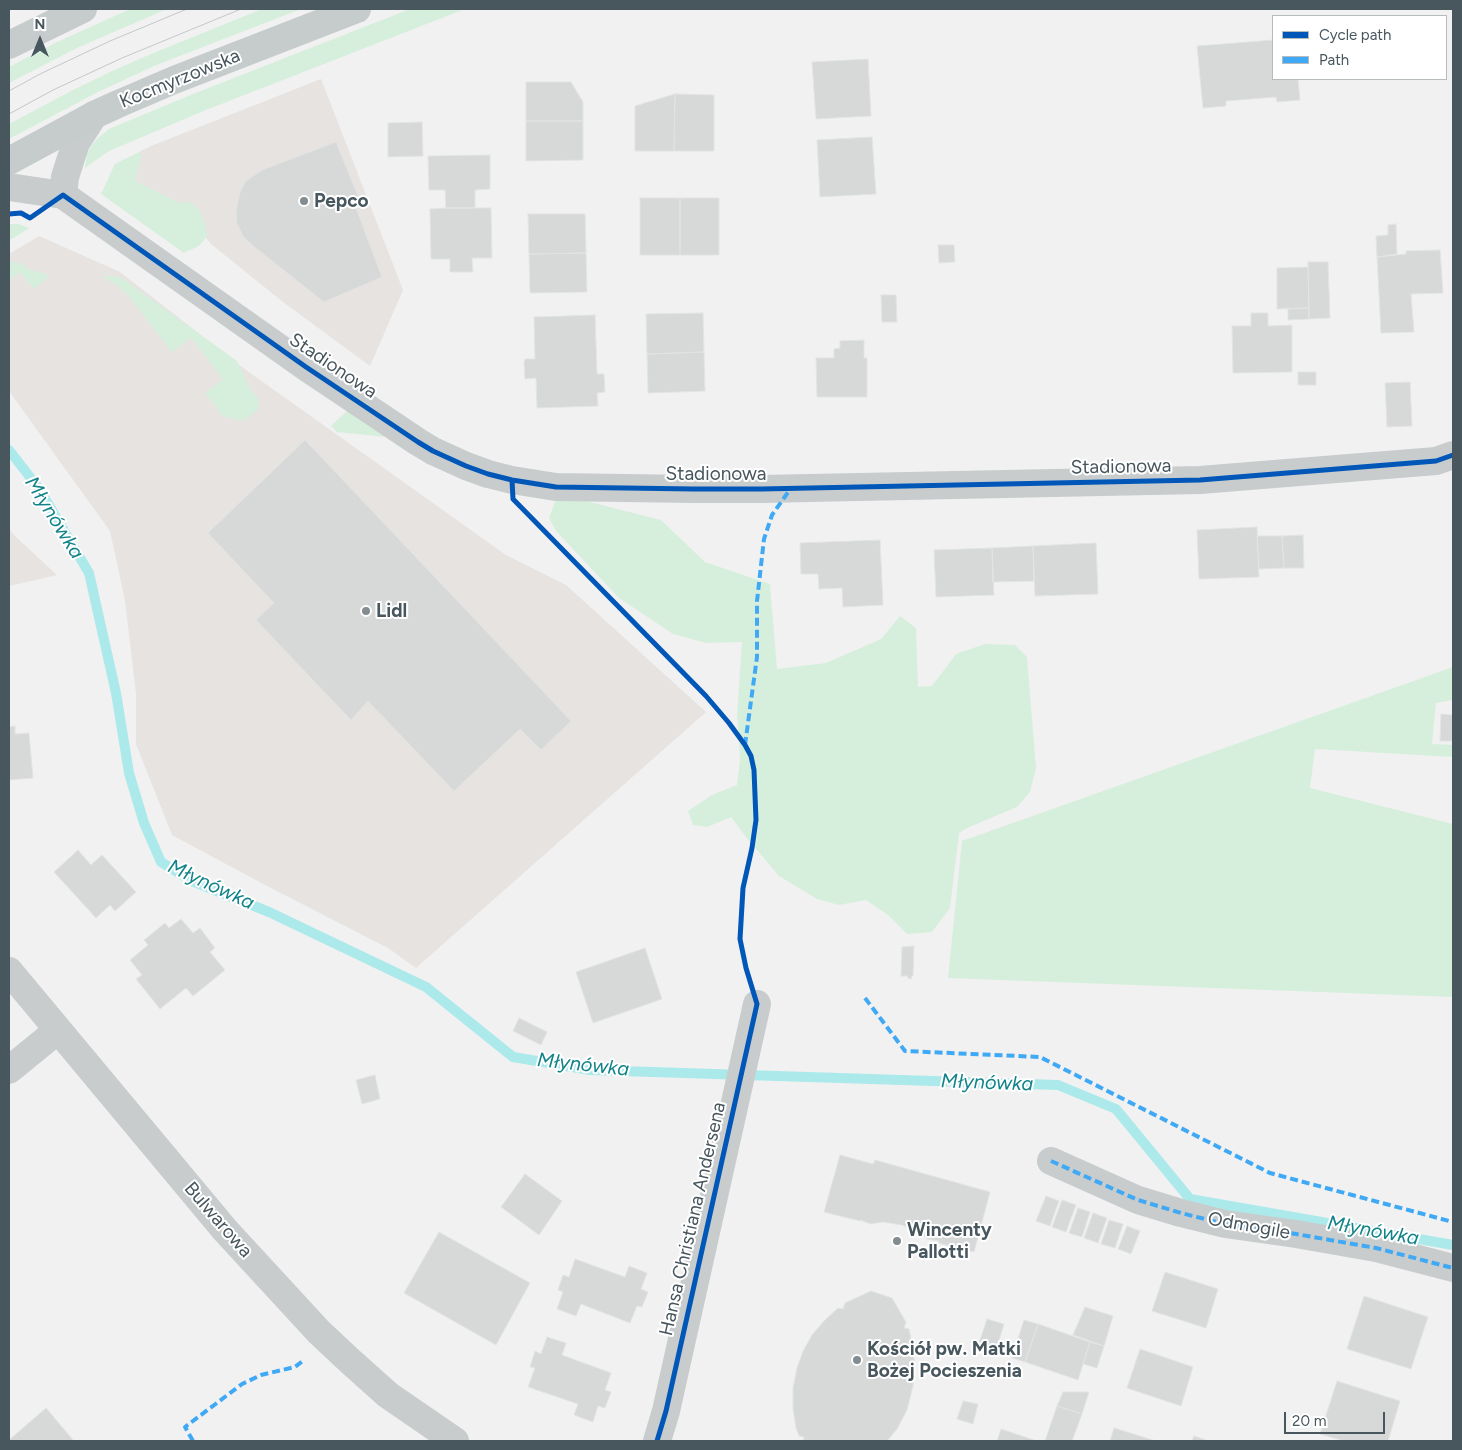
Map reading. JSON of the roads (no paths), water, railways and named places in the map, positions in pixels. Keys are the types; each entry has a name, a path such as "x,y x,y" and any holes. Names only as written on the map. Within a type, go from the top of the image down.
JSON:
{"main road":[{"path":"9,45 83,9"},
{"name":"Kocmyrzowska","path":"9,161 94,115 174,80 356,9"}],"street":[{"path":"63,195 65,177 72,155 84,130 94,115"},
{"name":"Stadionowa","path":"9,187 63,195 306,367 418,442 466,466 512,480 556,487 694,489 1200,480 1436,461 1453,455"},
{"name":"Bulwarowa","path":"9,971 225,1230 319,1332 388,1395 455,1441"},
{"name":"Hansa Christiana Andersena","path":"657,1441 666,1411 757,1004"},
{"path":"9,1070 58,1030"},
{"name":"Odmogile","path":"1051,1161 1138,1200 1181,1213 1224,1224 1376,1248 1453,1268"}],"waterway":[{"name":"Młynówka","path":"9,450 40,490 89,573 116,693 129,773 144,823 161,862 192,881 269,912 426,987 513,1057 590,1070 1058,1085 1116,1109 1190,1199 1453,1245"}],"tram line":[{"path":"9,91 110,41 187,9"},
{"path":"9,114 53,90 122,58 241,9"}],"place":[{"name":"Pepco","path":"304,201"},
{"name":"Lidl","path":"366,611"},
{"name":"Wincenty Pallotti","path":"897,1241"},
{"name":"Kościół pw. Matki Bożej Pocieszenia","path":"857,1360"}]}
